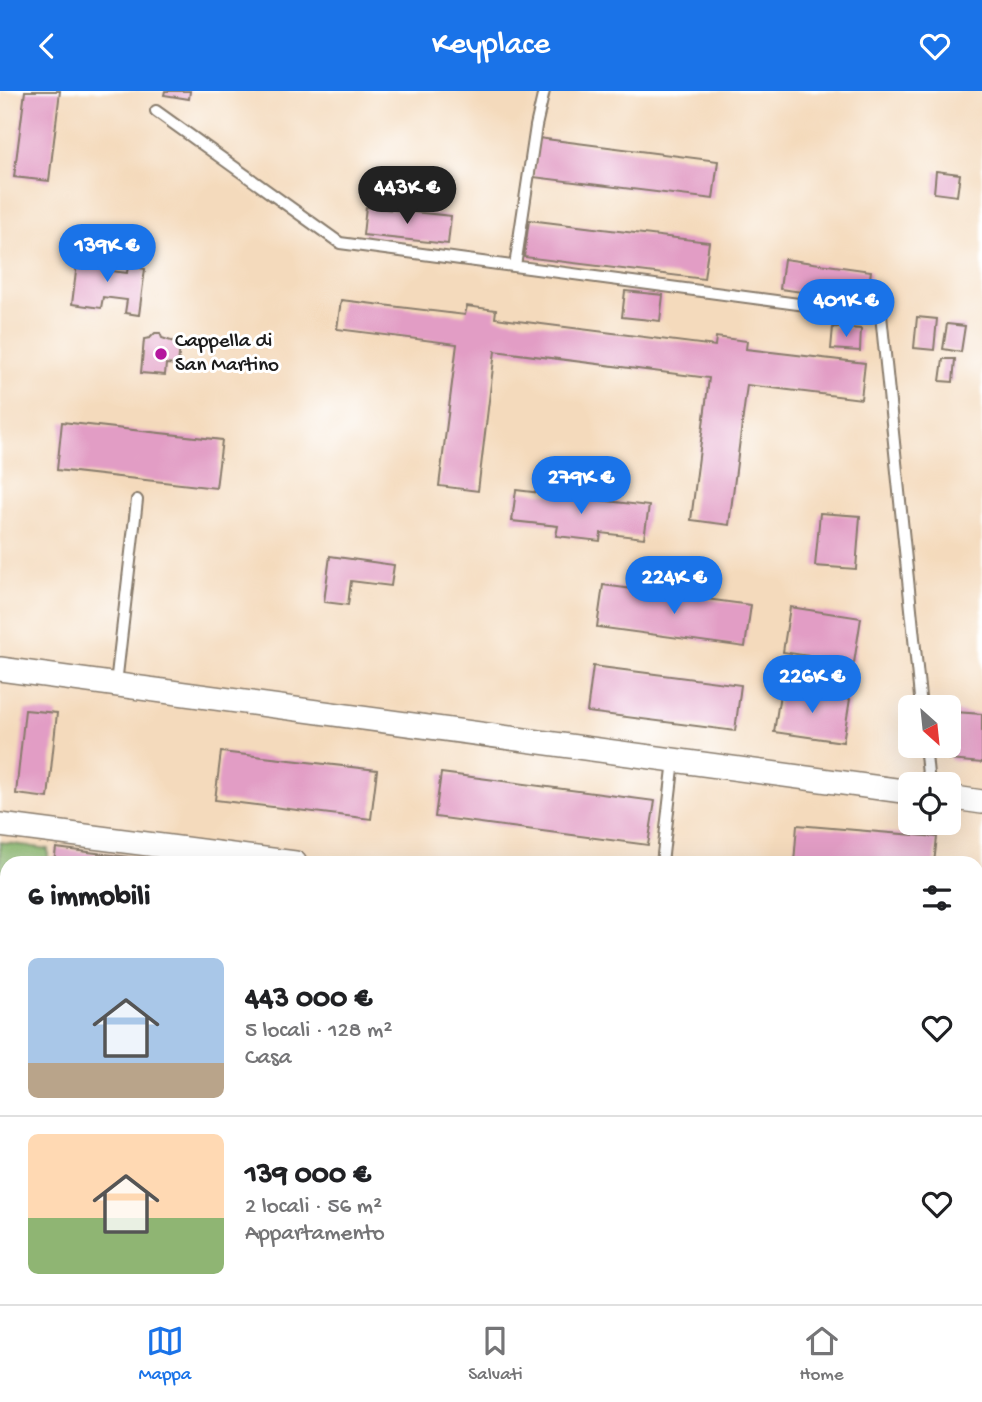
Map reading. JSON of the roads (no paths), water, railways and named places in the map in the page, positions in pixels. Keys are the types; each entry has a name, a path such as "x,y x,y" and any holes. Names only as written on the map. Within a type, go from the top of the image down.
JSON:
{"street":[{"path":"0,669 898,790"},
{"path":"961,799 982,802"},
{"path":"0,825 226,856"}],"lane":[{"path":"515,266 536,126 544,91"},
{"path":"156,111 340,243 881,315 920,695"},
{"path":"116,684 137,500"},
{"path":"663,856 674,760"}],"place":[{"name":"Cappella di San Martino","path":"161,354"}]}
